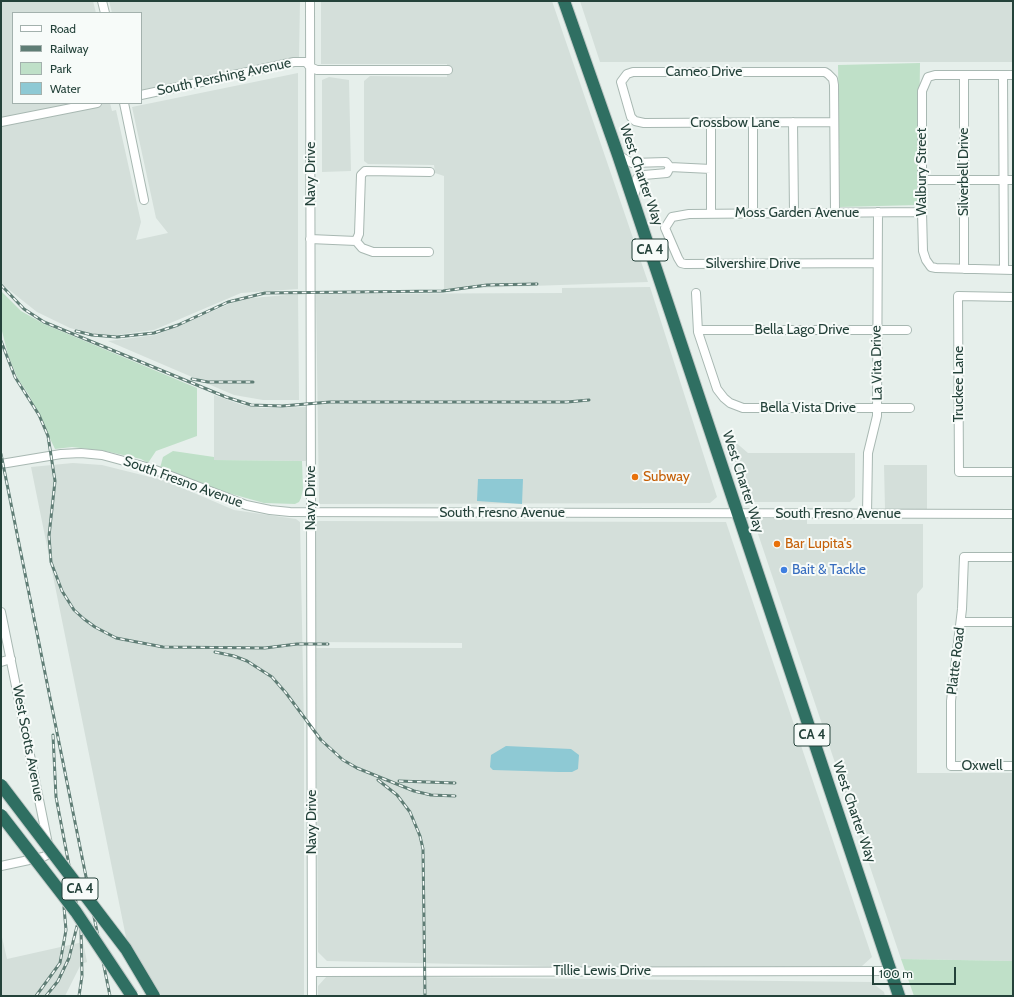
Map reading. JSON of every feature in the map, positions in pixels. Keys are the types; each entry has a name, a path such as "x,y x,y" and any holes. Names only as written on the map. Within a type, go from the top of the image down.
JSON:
{"highway":[{"name":"West Charter Way","path":"564,1 633,198 737,514 899,996"},
{"name":"CA 4","path":"1,785 126,949 154,996"},
{"name":"CA 4","path":"1,815 76,912 132,996"}],"street":[{"path":"102,1 105,12"},
{"name":"Navy Drive","path":"310,1 312,996"},
{"name":"South Pershing Avenue","path":"142,95 294,62 306,62 310,67 316,70 448,70"},
{"name":"Cameo Drive","path":"635,121 631,117 622,88 624,78 633,72 825,72 832,76 834,86 834,122"},
{"name":"Walbury Street","path":"964,76 935,75 928,77 922,91 923,251 926,260 931,267 964,269"},
{"path":"964,76 1013,75"},
{"name":"Silverbell Drive","path":"964,76 964,269"},
{"path":"1003,76 1004,269"},
{"path":"1,122 92,104"},
{"path":"124,104 144,200"},
{"name":"Crossbow Lane","path":"635,121 644,123 834,122"},
{"path":"793,122 794,213"},
{"path":"834,122 835,212"},
{"path":"711,123 711,213"},
{"path":"753,123 753,213"},
{"path":"618,155 632,163 666,162 670,167 711,169"},
{"path":"633,198 636,190 637,178 644,175 667,173 670,167"},
{"path":"356,241 359,234 361,175 365,171 430,172"},
{"path":"922,180 1013,180"},
{"name":"La Vita Drive","path":"867,514 868,454 878,408 876,263 878,212"},
{"name":"Moss Garden Avenue","path":"672,217 679,214 711,213 922,212"},
{"name":"Silvershire Drive","path":"672,217 665,228 666,233 681,263 685,264 876,263"},
{"path":"310,239 356,241 362,248 373,252 429,252"},
{"path":"964,269 1013,270"},
{"path":"696,293 698,330"},
{"name":"Truckee Lane","path":"1013,297 958,296 959,472 1013,472"},
{"name":"Bella Lago Drive","path":"698,330 907,330"},
{"name":"Bella Vista Drive","path":"698,330 717,389 730,403 743,408 910,408"},
{"name":"South Fresno Avenue","path":"1,464 61,454 81,453 102,455 153,469 246,505 270,510 311,513 1013,514"},
{"name":"Platte Road","path":"951,766 952,689 964,590 964,557 1013,557"},
{"name":"West Scotts Avenue","path":"1,612 48,851 43,857 1,866"},
{"path":"960,622 1013,622"},
{"path":"1,662 11,659"},
{"name":"Oxwell","path":"951,766 1013,766"},
{"name":"Tillie Lewis Drive","path":"312,972 891,971"}],"shaded area":[{"path":"1,1 93,1 96,12 12,12 12,104 110,104 112,111 116,110 141,222 136,240 168,233 156,218 132,107 298,73 298,289 241,293 154,330 101,337 70,328 37,312 1,283"},
{"path":"109,1 300,1 299,57 142,90 142,12 112,12"},
{"path":"321,1 552,1 648,282 444,289 444,176 435,173 434,165 368,164 364,161 364,81 370,76 447,77 447,64 321,64"},
{"path":"580,1 1013,1 1013,62 600,62"},
{"path":"329,77 349,80 351,171 322,172 322,80"},
{"path":"650,287 717,497 710,503 319,504 316,294 562,293 562,288"},
{"path":"298,294 299,400 263,400 234,395 108,341 156,335 241,299"},
{"path":"214,395 242,405 261,408 306,407 306,461 214,460"},
{"path":"726,434 748,453 855,453 855,497 850,502 753,502 748,499"},
{"path":"73,463 102,465 166,481 234,510 296,519 300,522 304,725 304,996 145,996 138,961 131,962 31,467"},
{"path":"884,465 927,465 927,509 885,509"},
{"path":"753,519 807,519 807,524 923,524 923,587 917,594 917,773 1013,773 1013,961 901,959"},
{"path":"318,521 726,522 872,957 862,966 767,971 327,961 318,952 316,648 462,648 462,643 316,642 315,523"},
{"path":"1,933 7,959 83,942 87,962 81,964 65,996 1,996"},
{"path":"327,976 871,982 884,992 885,996 318,996 318,986"}],"green space":[{"path":"920,63 918,205 840,207 838,65"},
{"path":"1,291 21,311 44,324 197,388 197,436 156,451 148,463 141,459 105,451 72,447 55,449 29,395 18,379 8,355 1,327"},
{"path":"173,451 214,457 214,460 302,461 303,489 301,498 299,502 295,504 264,503 221,491 160,468 163,457"},
{"path":"901,959 1013,961 1013,996 914,996"}],"water":[{"path":"478,479 523,479 522,504 477,501"},
{"path":"506,746 571,749 579,755 578,769 572,772 493,770 490,767 491,755"}],"railway":[{"path":"76,331 92,335 117,337 154,333 178,325 228,302 265,293 443,291 487,285 537,284"},
{"path":"1,285 24,309 44,322 226,397 251,405 282,406 330,402 567,402 589,400"},
{"path":"1,341 15,377 39,415 48,436 55,481 49,536 51,562 62,591 74,610 95,627 116,638 163,647 265,648 297,644 328,644"},
{"path":"192,379 208,382 253,382"},
{"path":"1,454 110,996"},
{"path":"215,652 234,656 247,661 272,677 286,693 321,740 343,760 357,768 414,791 431,795 455,796"},
{"path":"53,735 56,797 81,928 82,976 79,996"},
{"path":"378,780 397,795 410,812 420,836 423,849 425,996"},
{"path":"399,781 455,783"},
{"path":"36,996 60,963 66,930 64,907"},
{"path":"46,996 58,981 69,958 77,926"}],"place":[{"name":"Subway","path":"635,477"},
{"name":"Bar Lupita's","path":"777,544"},
{"name":"Bait & Tackle","path":"784,570"}]}
